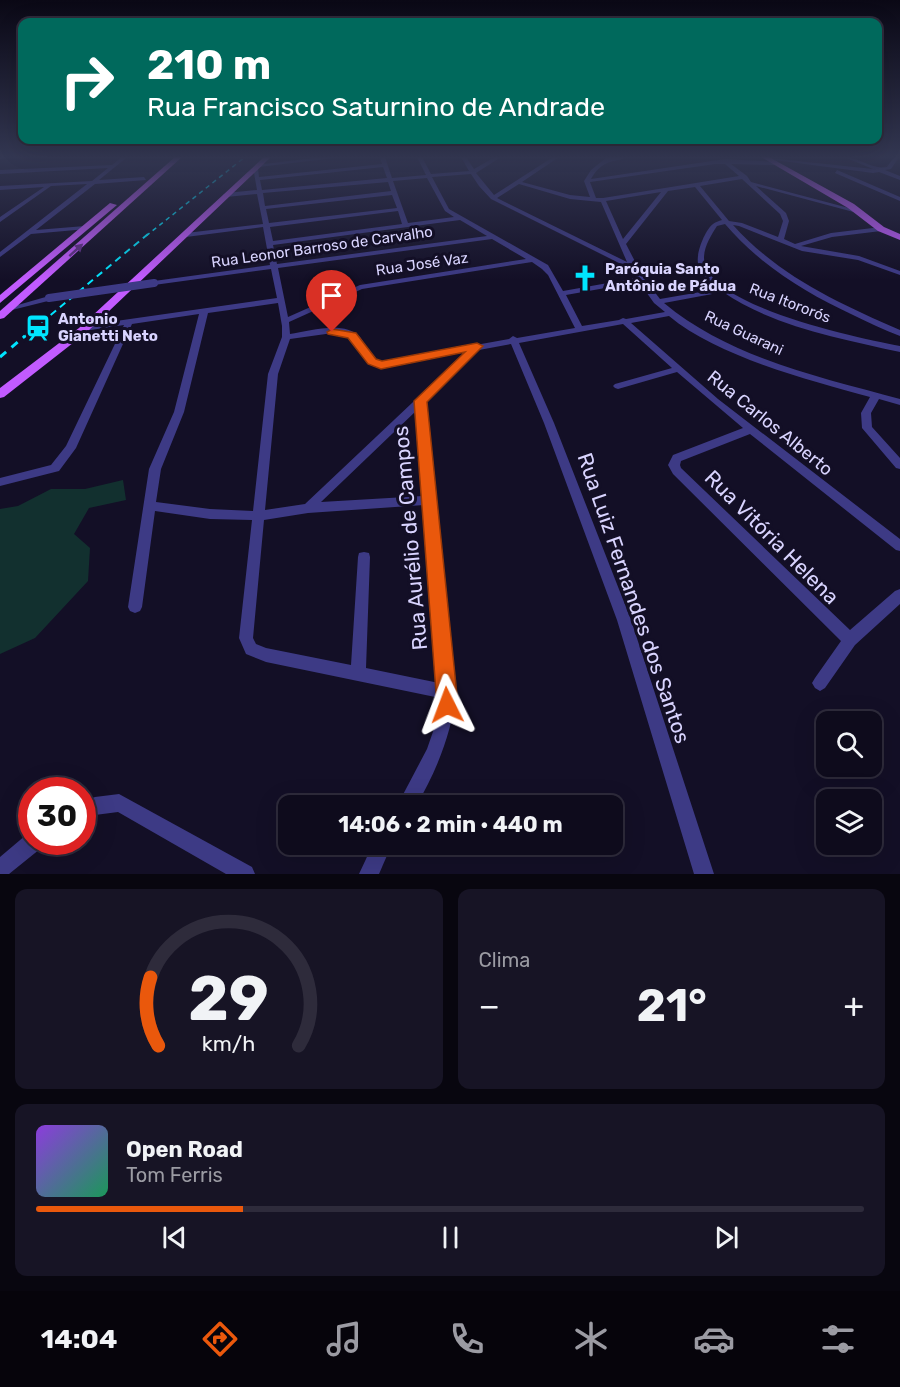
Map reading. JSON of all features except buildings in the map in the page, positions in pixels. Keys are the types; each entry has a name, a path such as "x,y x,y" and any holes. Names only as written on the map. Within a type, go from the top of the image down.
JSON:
{"main road":[{"path":"2,307 14,288 121,198"},
{"path":"2,307 40,282 134,198"},
{"path":"0,394 84,328 138,280 223,198"},
{"path":"836,198 861,212 881,229 900,237"},
{"path":"85,228 107,222"},
{"path":"85,228 96,232"},
{"path":"53,256 59,258 56,268"}],"street":[{"path":"0,220 31,198"},
{"path":"0,255 75,198"},
{"path":"261,198 286,321 286,337 273,374 246,638 251,649 266,655 448,692"},
{"path":"262,208 351,198"},
{"path":"395,198 406,225"},
{"path":"440,198 444,206 460,218 545,267 579,328"},
{"path":"492,198 636,269"},
{"path":"576,198 594,200 623,198"},
{"path":"623,243 659,198"},
{"path":"707,198 753,250 787,276 844,307 900,333"},
{"path":"767,198 785,216 780,240"},
{"path":"808,198 861,212"},
{"path":"886,198 900,205"},
{"name":"Rua Guarani","path":"603,200 642,279 658,302 671,313 706,335 754,357 900,402"},
{"path":"186,235 400,209"},
{"path":"270,243 460,218"},
{"path":"726,221 740,224 813,252 859,258 900,273"},
{"name":"Rua Itororós","path":"726,221 715,225 701,253 703,269 722,290 779,316 833,334 900,349"},
{"path":"30,232 85,228"},
{"path":"795,246 831,235 881,229"},
{"name":"Rua Leonor Barroso de Carvalho","path":"2,307 46,298 492,237"},
{"name":"Rua José Vaz","path":"286,321 360,286 533,260"},
{"path":"561,294 642,279"},
{"path":"40,282 37,294 46,298"},
{"path":"658,302 722,290"},
{"path":"84,328 282,300"},
{"path":"135,607 155,469 179,412 204,311"},
{"path":"286,337 332,332 347,333 359,342 372,362 381,365 513,339 671,313"},
{"name":"Rua Carlos Alberto","path":"623,320 751,429 900,546"},
{"path":"0,482 55,468 71,448 129,322"},
{"name":"Rua Luiz Fernandes dos Santos","path":"513,339 553,433 624,620 704,874"},
{"path":"308,508 477,346"},
{"path":"618,386 678,369"},
{"path":"876,396 866,413 867,428 900,465"},
{"name":"Rua Aurélio de Campos","path":"412,795 440,742 447,717 448,692 420,401"},
{"name":"Rua Vitória Helena","path":"751,429 677,458 674,465 677,471 850,640"},
{"path":"150,506 221,516 260,517 308,508 429,500"},
{"path":"358,673 364,557"},
{"path":"820,683 850,640 900,595"},
{"path":"96,806 119,803 245,874"},
{"path":"0,869 18,854"},
{"path":"369,874 378,855"}],"green space":[{"path":"123,480 126,500 89,508 74,534 90,548 88,581 35,638 0,654 0,509 18,506 51,489 85,489"}],"railway":[{"path":"146,236 194,198"},
{"path":"23,338 148,234"},
{"path":"0,357 25,336"}],"place":[{"name":"Paróquia Santo Antônio de Pádua","path":"585,278"},
{"name":"Antonio Gianetti Neto","path":"38,328"}],"route":[{"path":"332,332 352,335 372,362 381,365 477,346 420,401 434,570 448,692 447,705"}]}
